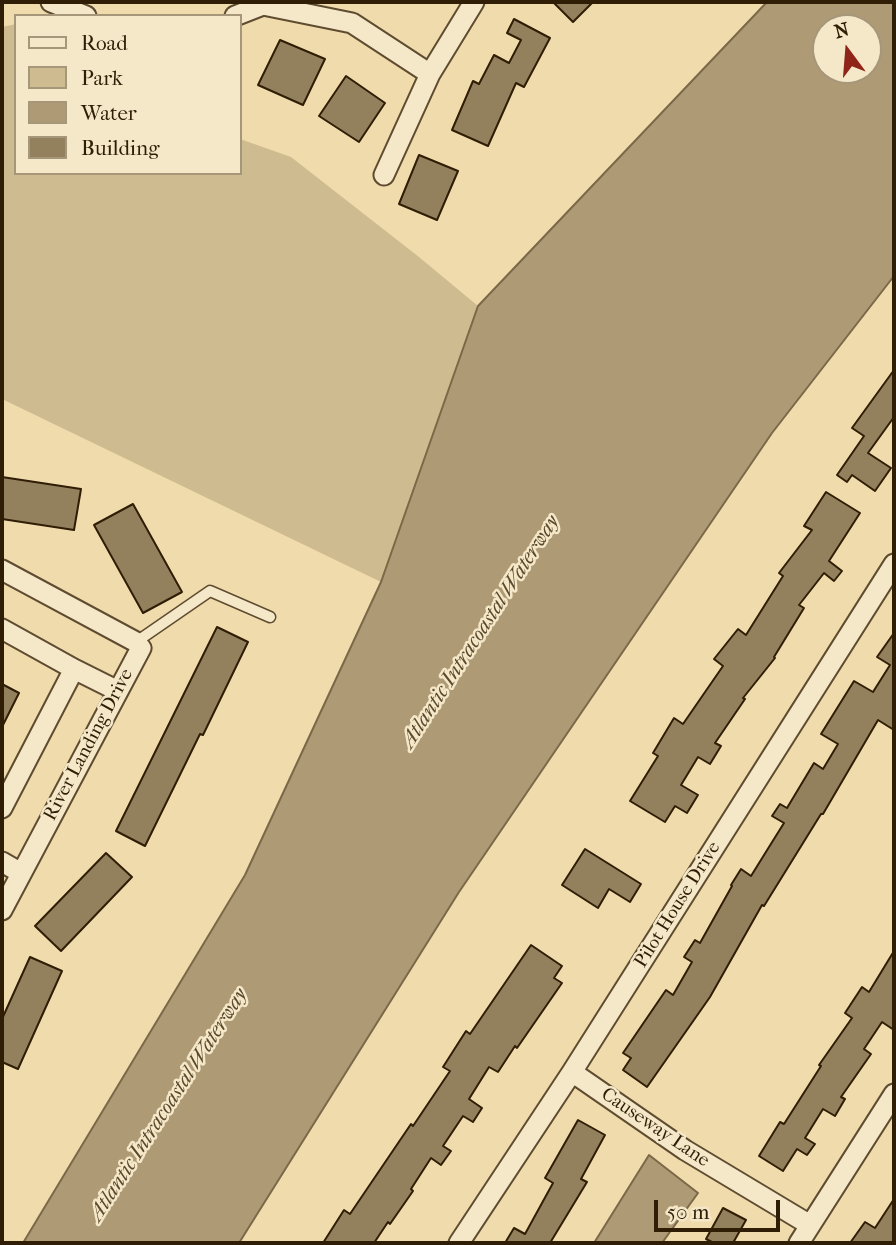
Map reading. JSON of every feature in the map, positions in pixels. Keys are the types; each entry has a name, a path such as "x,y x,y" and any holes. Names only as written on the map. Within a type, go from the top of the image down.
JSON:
{"street":[{"path":"51,2 81,14"},
{"path":"384,175 430,74 474,2"},
{"path":"239,14 264,3 352,23 430,74"},
{"name":"Pilot House Drive","path":"459,1243 572,1072 894,564"},
{"name":"River Landing Drive","path":"2,570 136,642 141,648 2,910"},
{"path":"2,629 118,691"},
{"path":"2,808 74,668"},
{"path":"2,862 21,873"},
{"name":"Causeway Lane","path":"572,1072 685,1150 810,1225"},
{"path":"799,1243 894,1094"}],"lane":[{"path":"136,642 210,591 270,617"}],"green space":[{"path":"14,24 14,175 242,175 242,140 291,157 478,306 381,582 2,399 2,27"}],"water":[{"name":"Atlantic Intracoastal Waterway","path":"767,2 894,2 894,276 772,433 459,892 239,1243 23,1243 245,875 381,582 478,306"},
{"path":"649,1155 698,1193 662,1243 594,1243"}],"building":[{"path":"553,2 593,2 573,22"},
{"path":"514,19 550,38 524,87 516,83 488,146 452,130 473,81 479,84 494,55 509,63 521,40 507,33"},
{"path":"280,40 325,59 303,105 258,85"},
{"path":"346,76 385,103 359,142 319,116"},
{"path":"419,155 458,171 437,220 399,204"},
{"path":"894,370 894,417 868,453 891,468 875,491 852,475 847,482 837,475 864,436 852,428"},
{"path":"2,477 81,489 74,530 2,519"},
{"path":"826,492 860,513 829,561 842,571 834,581 824,573 799,605 804,608 775,658 743,698 745,699 715,743 721,746 710,764 698,757 681,785 698,795 687,813 675,806 665,822 630,801 658,756 653,753 674,718 683,724 723,666 714,659 738,629 746,635 783,576 779,573 812,530 804,526"},
{"path":"133,504 182,592 143,613 94,525"},
{"path":"217,627 248,642 145,846 116,831"},
{"path":"894,633 894,730 878,720 823,814 764,906 762,905 710,997 647,1087 623,1070 631,1058 623,1053 666,990 673,995 692,962 684,957 695,940 700,943 741,869 751,876 784,823 772,816 780,804 787,808 814,763 823,769 838,744 821,734 854,681 873,692 890,665 877,657"},
{"path":"2,684 19,693 2,727"},
{"path":"585,849 641,884 630,902 609,889 598,908 562,885"},
{"path":"106,853 132,877 61,951 35,926"},
{"path":"531,945 562,966 554,978 562,983 498,1072 489,1067 469,1099 482,1108 473,1122 463,1116 443,1146 451,1151 441,1165 431,1158 411,1189 413,1191 374,1243 323,1243 344,1210 350,1214 411,1124 413,1126 450,1071 443,1067 466,1031 470,1034"},
{"path":"894,951 894,1030 882,1022 864,1049 871,1054 841,1097 845,1099 835,1116 823,1109 805,1138 815,1144 807,1155 797,1149 783,1171 759,1156 780,1122 784,1124 821,1066 819,1065 852,1018 845,1013 862,987 869,992"},
{"path":"30,957 62,971 18,1069 2,1062 2,1019"},
{"path":"578,1120 605,1135 581,1179 587,1182 550,1243 505,1243 514,1228 525,1234 553,1183 545,1178"},
{"path":"894,1199 894,1243 850,1243 865,1222 875,1228"},
{"path":"723,1208 746,1220 733,1243 714,1243 706,1239"}]}
